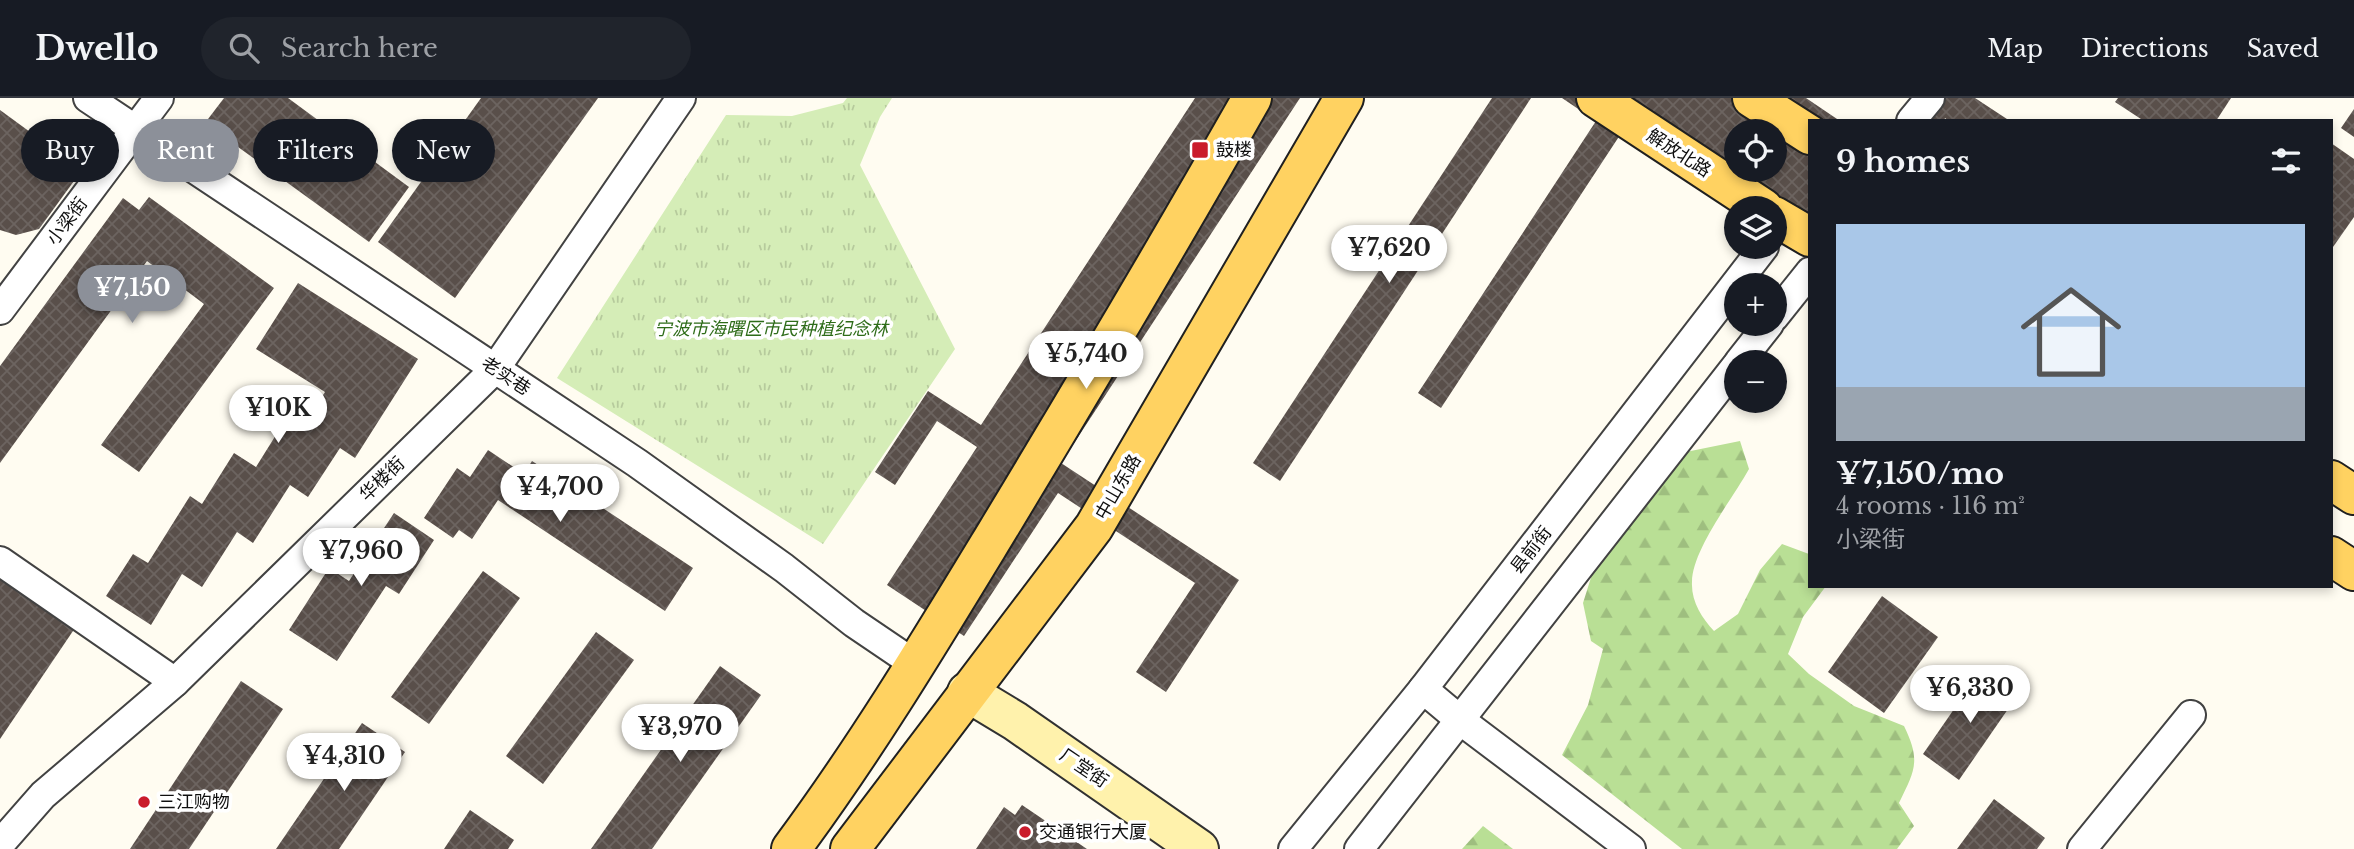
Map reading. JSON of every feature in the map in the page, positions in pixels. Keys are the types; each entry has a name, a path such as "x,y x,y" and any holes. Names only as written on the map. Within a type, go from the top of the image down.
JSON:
{"main road":[{"path":"791,849 826,802 916,665 1129,314 1252,98"},
{"name":"中山东路","path":"850,849 1094,527 1345,98"},
{"name":"解放北路","path":"1595,98 1734,196"},
{"path":"1752,98 1808,134"},
{"path":"2333,481 2354,495"},
{"path":"2333,557 2354,571"}],"street":[{"name":"老实巷","path":"88,98 133,128"},
{"name":"小梁街","path":"144,119 159,98"},
{"name":"华楼街","path":"0,844 43,795 175,682 495,369 681,98"},
{"path":"1913,119 1930,98"},
{"name":"小梁街","path":"0,310 133,134"},
{"name":"老实巷","path":"214,182 638,463 784,568 854,623 916,665"},
{"name":"县前街","path":"1293,849 1423,689 1753,259"},
{"path":"1787,301 1808,274"},
{"path":"1748,350 1759,336"},
{"path":"1359,849 1724,381"},
{"path":"0,561 175,682"},
{"path":"1423,689 1631,849"},
{"name":"厂堂街","path":"967,692 1026,728 1199,849"},
{"path":"2082,849 2191,715"}],"green space":[{"name":"宁波市海曙区市民种植纪念林","path":"847,98 892,98 880,117 860,165 955,349 823,544 557,378 726,115 792,116 843,103"},
{"path":"1740,441 1749,469 1714,524 1694,569 1692,589 1695,602 1714,631 1738,614 1760,570 1782,544 1808,554 1808,588 1825,588 1803,617 1788,654 1809,674 1854,706 1904,726 1913,748 1914,765 1899,803 1914,826 1897,849 1682,849 1562,755 1588,705 1603,649 1591,641 1583,603 1594,568 1671,455"},
{"path":"1483,826 1513,849 1462,849"}],"building":[{"path":"224,98 288,98 317,119 253,119 253,158 239,148 239,119 208,119"},
{"path":"481,98 598,98 455,298 378,242 421,182 495,182 495,119 466,119"},
{"name":"鼓楼","path":"1195,98 1300,98 1061,463 1239,580 1166,692 1136,672 1195,583 1058,493 964,636 887,585 977,447 937,421 895,485 875,472 928,391 981,425"},
{"path":"1492,98 1531,98 1280,481 1253,463"},
{"path":"1562,98 1806,98 1837,119 1808,119 1808,258 1787,244 1787,196 1724,196 1724,203 1620,135 1441,408 1418,393 1596,121"},
{"path":"1938,98 1975,98 2007,119 1945,118 1924,119"},
{"path":"2118,98 2231,98 2217,119 2141,119 2115,102"},
{"path":"2354,109 2354,137 2341,128"},
{"path":"0,110 21,125 21,182 73,182 39,229 16,235 0,230"},
{"path":"2333,144 2354,159 2354,217 2333,247"},
{"path":"378,164 392,174 392,182 402,182 409,187 369,242 286,182 378,182"},
{"path":"149,197 274,288 139,472 101,445 204,304 147,261 0,463 0,366 123,198 139,210"},
{"path":"298,283 418,359 355,458 340,448 308,497 290,485 253,543 237,532 202,587 182,574 151,625 106,596 133,554 148,563 190,496 202,504 234,453 256,467 289,414 304,424 325,392 256,349"},
{"path":"488,450 524,474 532,461 693,568 665,611 498,500 472,539 459,530 453,538 424,518 457,468 470,477"},
{"path":"394,513 434,540 399,594 386,586 337,661 289,630 329,568 349,581"},
{"path":"483,571 520,598 429,724 391,697"},
{"path":"0,576 75,628 0,739"},
{"path":"1882,596 1938,637 1884,713 1828,672"},
{"path":"596,632 634,660 543,784 506,756"},
{"path":"720,666 761,695 652,849 591,849"},
{"path":"1981,670 2017,696 1959,780 1923,754"},
{"path":"241,681 283,709 189,849 130,849"},
{"path":"362,723 405,752 339,849 276,849"},
{"path":"1994,799 2045,838 2037,849 1957,849"},
{"name":"交通银行大厦","path":"1022,805 1087,849 976,849 1004,807 1015,815"},
{"path":"470,810 514,840 508,849 444,849"}],"place":[{"name":"鼓楼","path":"1200,150"},
{"name":"三江购物","path":"144,802"},
{"name":"交通银行大厦","path":"1025,832"}]}
